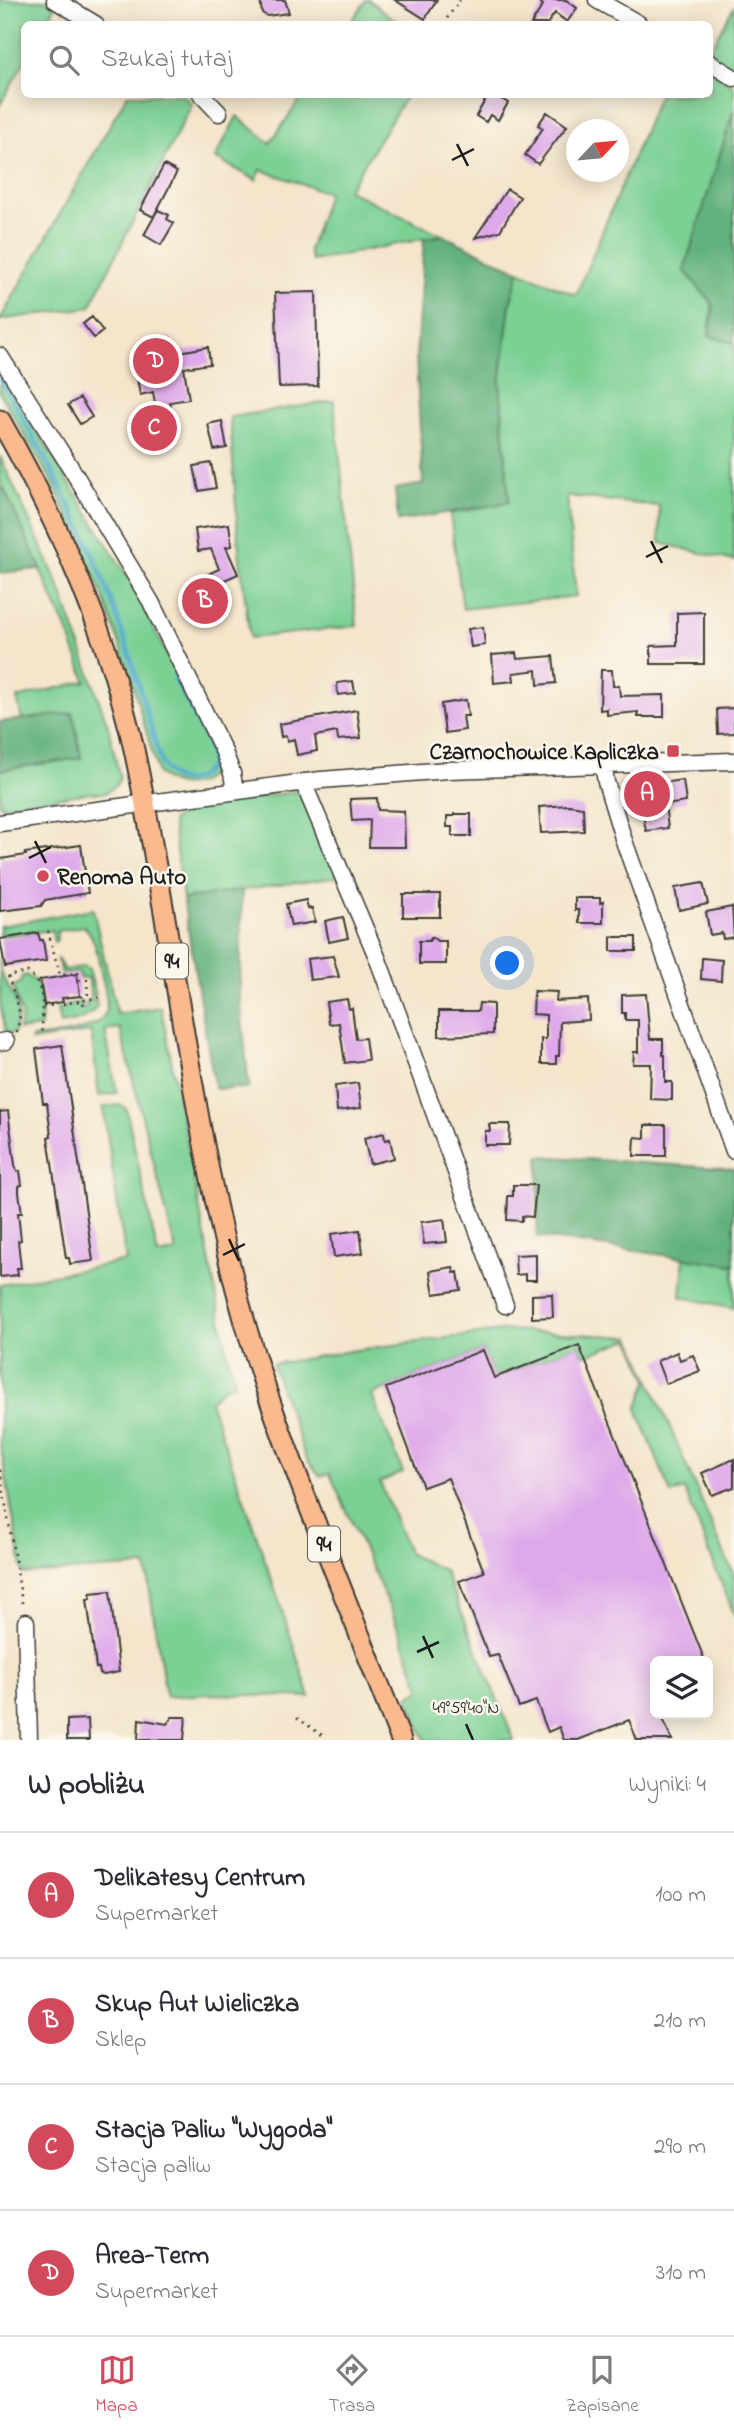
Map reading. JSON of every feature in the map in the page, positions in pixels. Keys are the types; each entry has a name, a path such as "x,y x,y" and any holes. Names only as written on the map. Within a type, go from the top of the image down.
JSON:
{"main road":[{"name":"94","path":"0,420 31,474 58,531 95,621 128,726 146,803 199,1119 236,1287 270,1403 401,1740"}],"street":[{"path":"55,0 90,21"},
{"path":"597,0 634,21"},
{"path":"713,65 734,78"},
{"path":"205,98 219,113"},
{"path":"0,356 99,513 150,602 224,752 235,790"},
{"path":"0,822 303,782 448,770 734,761"},
{"path":"603,764 623,838 734,1151"},
{"path":"303,782 377,957 505,1306"},
{"path":"26,1622 29,1740"}],"path":[{"path":"445,21 460,0"},
{"path":"48,931 60,975 78,973 79,980 87,980 84,1007"},
{"path":"53,952 60,951"},
{"path":"16,1027 20,1016 18,1002 8,976 28,972 39,981 43,1034"},
{"path":"63,1004 101,996"},
{"path":"43,1007 56,1005"},
{"path":"0,1469 26,1622"},
{"path":"297,1718 325,1737"}],"green space":[{"path":"0,0 44,0 55,7 48,21 21,21 21,67 0,105"},
{"path":"366,0 369,0 396,21 352,21"},
{"path":"734,6 734,73 713,59 713,44"},
{"path":"713,73 734,86 734,109 709,336 734,343 734,561 660,543 659,506 567,496 576,596 463,609 450,514 509,502 500,383 510,304 519,271 576,295 623,182 629,182 629,167 658,98 713,98"},
{"path":"125,98 186,98 192,104 90,307 0,320"},
{"path":"301,98 405,98 348,190 442,235 312,261 309,250 328,193 261,170 256,180 215,158 237,116 270,143"},
{"path":"734,109 734,343 709,336 714,306 684,270"},
{"path":"442,235 519,271 510,304 500,383 509,502 398,521 395,489 423,484 416,357 424,239"},
{"path":"0,371 133,586 215,752 215,764 211,773 196,784 176,784 158,773 129,671 103,596 54,485 0,393"},
{"path":"334,401 357,626 250,638 239,551 230,417"},
{"path":"0,456 60,588 108,726 120,778 106,793 0,806 0,770 81,758 73,713 22,720 17,698 86,681 66,627 0,481"},
{"path":"3,487 41,569 0,573 0,488"},
{"path":"73,713 81,758 0,770 0,722"},
{"path":"302,791 340,876 183,899 172,820 197,805"},
{"path":"242,890 240,997 249,1088 215,1089 183,899"},
{"path":"93,909 117,1014 161,1007 235,1383 223,1388 210,1401 310,1697 211,1694 166,1697 146,1566 23,1574 0,1443 0,1285 126,1261 103,1107 120,1105 126,1108 158,1255 176,1252 120,1028 105,1030 117,1093 99,1096 91,1032 31,1041 32,1038 62,1034 95,1024 106,1011 106,996 91,936 84,926 57,931 57,940 54,942 52,930 0,936 0,926"},
{"path":"57,958 64,970 85,966 89,969 96,995 90,996 89,978 80,979 79,972 62,974"},
{"path":"0,972 16,1001 18,1016 14,1033 6,1034 0,1003"},
{"path":"26,975 38,983 42,1009 41,1027 19,1030 22,1016 13,987"},
{"path":"96,999 97,1006 90,1014 60,1024 57,1009 81,1002 83,1009 87,1008 86,1001"},
{"path":"539,1156 734,1169 734,1265 537,1237"},
{"path":"684,1257 734,1265 734,1308 681,1297"},
{"path":"508,1330 631,1337 734,1576 734,1615 684,1489 671,1494 637,1409 648,1381 630,1339 584,1356 579,1345 494,1378 483,1350 386,1388 372,1395 403,1472 380,1482 409,1554 444,1570 514,1740 425,1740 408,1697 421,1690 391,1610 330,1474 320,1476 306,1458 272,1364"}],"building":[{"path":"260,0 285,0 289,13 267,16 262,13"},
{"path":"395,0 437,0 425,19"},
{"path":"537,0 566,0 577,8 568,21 555,13 549,21 533,21 543,5"},
{"path":"487,98 500,98 508,103 498,120 490,115 486,122 476,116"},
{"path":"547,112 566,127 538,164 525,155 543,128 538,125"},
{"path":"164,165 177,172 154,216 158,210 169,215 167,219 174,223 161,245 144,235 154,217 140,210"},
{"path":"507,189 520,197 500,231 475,238"},
{"path":"316,292 318,386 279,387 275,293"},
{"path":"92,317 103,331 94,338 83,324"},
{"path":"171,338 173,353 208,347 210,364 184,368 189,399 170,402 175,428 144,434 142,422 158,419 153,392 140,395 134,360 158,356 155,340"},
{"path":"80,398 92,417 80,424 68,405"},
{"path":"222,421 227,448 214,450 208,424"},
{"path":"211,463 216,488 199,491 194,466"},
{"path":"229,524 232,546 226,547 238,574 209,587 204,576 219,569 211,549 198,551 195,529"},
{"path":"704,612 704,664 651,664 651,646 677,645 677,613"},
{"path":"483,627 485,645 471,647 468,629"},
{"path":"516,653 517,659 553,656 556,683 538,685 537,670 513,673 514,681 494,683 492,655"},
{"path":"601,670 612,670 613,686 619,686 620,696 664,695 664,717 638,717 638,712 607,715 607,709 600,710"},
{"path":"353,681 355,693 338,695 337,683"},
{"path":"466,700 468,716 463,716 465,730 445,733 441,704"},
{"path":"734,708 734,733 718,734 717,709"},
{"path":"357,710 361,738 338,740 337,732 315,736 317,751 297,755 294,739 287,741 286,736 281,737 279,724"},
{"path":"683,780 686,802 665,805 668,828 646,831 642,809 637,809 634,787"},
{"path":"377,798 378,810 404,811 405,847 369,847 370,820 352,821 350,799"},
{"path":"539,807 583,807 584,831 541,833"},
{"path":"471,814 471,836 452,836 452,827 447,827 447,816"},
{"name":"Renoma Auto","path":"81,845 88,893 45,900 41,906 0,911 0,859"},
{"path":"703,883 708,904 679,910 675,888"},
{"path":"403,894 440,894 440,917 403,917"},
{"path":"575,898 600,898 600,903 603,902 603,923 579,923"},
{"path":"306,900 308,909 312,908 315,922 291,926 286,904"},
{"path":"732,907 734,937 723,939 722,933 710,935 706,912"},
{"path":"343,917 348,938 329,942 325,921"},
{"path":"38,933 40,940 43,940 46,961 5,967 0,939"},
{"path":"432,937 437,941 446,941 446,964 419,964 419,941 429,941"},
{"path":"611,937 636,937 636,951 611,951"},
{"path":"333,956 339,977 310,980 307,959"},
{"path":"702,958 722,960 721,981 701,979"},
{"path":"77,974 80,996 62,998 63,1002 44,1005 40,980"},
{"path":"534,991 557,992 556,1001 588,999 589,1020 560,1022 559,1056 556,1056 556,1064 541,1064 541,1039 546,1039 546,1015 533,1014"},
{"path":"646,994 650,1039 663,1039 665,1082 672,1082 672,1100 650,1099 651,1064 633,1064 634,1052 638,1052 638,1020 625,1020 625,1013 622,1013 622,995"},
{"path":"347,999 349,1009 352,1008 356,1039 365,1038 368,1060 345,1063 339,1023 329,1024 326,1002"},
{"path":"479,1003 493,1004 493,1034 439,1036 439,1011 478,1011"},
{"path":"62,1045 93,1261 70,1264 69,1258 66,1258 48,1137 51,1136 47,1103 43,1103 36,1049"},
{"path":"358,1083 361,1108 337,1111 335,1086"},
{"path":"8,1111 15,1165 17,1171 20,1171 22,1185 19,1186 19,1193 22,1213 18,1213 21,1268 17,1268 18,1275 0,1277 0,1112"},
{"path":"489,1124 510,1124 509,1145 485,1145 485,1131 490,1131"},
{"path":"645,1125 666,1125 666,1156 634,1156 635,1137 645,1138"},
{"path":"384,1133 385,1140 390,1139 394,1158 370,1164 364,1138"},
{"path":"513,1185 536,1185 533,1217 522,1216 522,1221 507,1220 508,1196 513,1196"},
{"path":"444,1219 447,1242 424,1244 421,1222"},
{"path":"360,1230 363,1253 334,1257 331,1234"},
{"path":"536,1254 536,1280 525,1280 525,1274 516,1275 515,1255"},
{"path":"453,1267 454,1273 458,1272 461,1290 434,1294 430,1271"},
{"path":"552,1294 553,1317 532,1318 532,1295"},
{"path":"579,1345 703,1656 650,1656 650,1719 663,1719 672,1740 637,1740 629,1720 578,1740 564,1740 559,1727 548,1732 536,1701 519,1707 498,1655 489,1657 459,1581 484,1572 448,1478 423,1487 386,1388 483,1350 494,1378"},
{"path":"677,1352 680,1360 693,1355 700,1371 666,1384 657,1361"},
{"path":"734,1459 734,1487 712,1495 702,1473"},
{"path":"110,1591 119,1672 104,1675 96,1668 87,1599 91,1599 90,1593"},
{"path":"172,1717 186,1717 184,1740 138,1740 139,1719 167,1724"},
{"path":"88,1719 89,1740 67,1740 67,1720"}],"waterway":[{"path":"0,379 65,496 99,569 125,641 161,762 171,776 183,781 203,774 209,768 211,760 208,743 175,679"}],"place":[{"name":"Area-Term","path":"156,361"},
{"name":"Stacja Paliw \"Wygoda\"","path":"154,428"},
{"name":"Skup Aut Wieliczka","path":"205,601"},
{"name":"Czarnochowice Kapliczka","path":"673,751"},
{"name":"Delikatesy Centrum","path":"647,794"},
{"name":"Renoma Auto","path":"43,876"}]}
